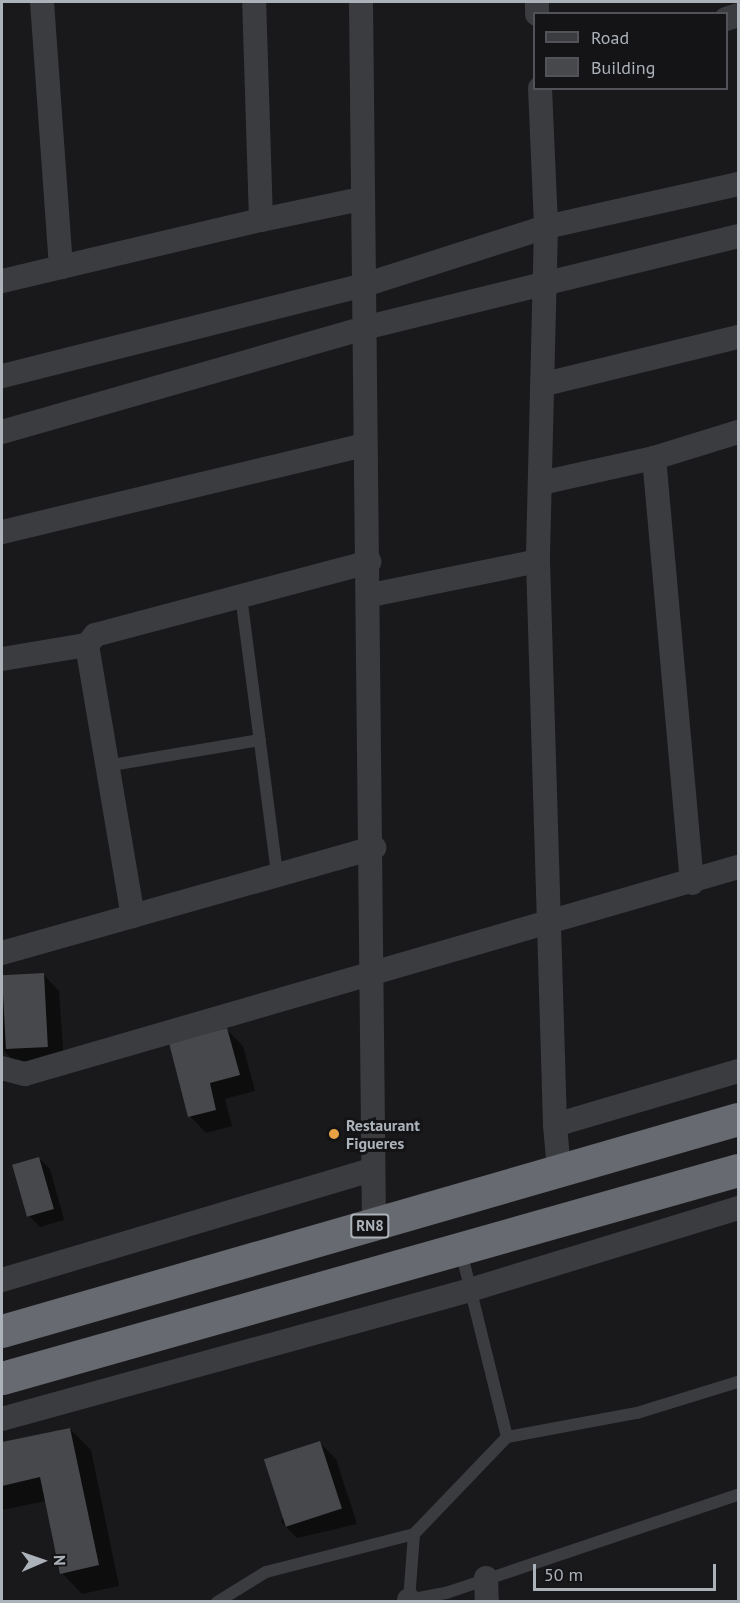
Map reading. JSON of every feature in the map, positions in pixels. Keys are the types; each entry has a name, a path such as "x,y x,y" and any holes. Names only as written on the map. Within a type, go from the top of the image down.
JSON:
{"highway":[{"name":"RN8","path":"2,1331 738,1119"},
{"path":"2,1377 461,1251 738,1170"}],"street":[{"path":"42,2 61,267"},
{"path":"254,2 261,220"},
{"path":"361,2 363,445 371,595 374,848 370,977 374,1225"},
{"path":"540,90 546,227 543,283 545,384 538,561 555,1125 559,1171"},
{"path":"2,376 361,286 546,227 738,184"},
{"path":"2,281 361,199"},
{"path":"2,432 364,328 738,236"},
{"path":"545,384 738,337"},
{"path":"541,483 654,458 738,432"},
{"path":"2,532 363,445"},
{"path":"654,458 692,883"},
{"path":"371,595 538,561"},
{"path":"2,659 87,645 95,635 369,562"},
{"path":"87,645 133,916"},
{"path":"2,953 374,848"},
{"path":"2,1068 25,1074 370,977 692,883 738,867"},
{"path":"555,1125 738,1071"},
{"path":"2,1280 372,1170"},
{"path":"2,1419 470,1290 738,1209"}],"lane":[{"path":"241,596 277,875"},
{"path":"106,766 260,741"},
{"path":"461,1251 507,1437"},
{"path":"217,1602 266,1572 414,1534 507,1437 637,1413 738,1382"},
{"path":"414,1534 409,1601 487,1590 738,1495"}],"building":[{"path":"44,973 48,1047 6,1049 2,975"},
{"path":"227,1028 240,1075 210,1083 216,1110 188,1117 169,1043"},
{"path":"39,1157 54,1209 27,1217 12,1165"},
{"path":"70,1428 99,1565 60,1574 40,1477 2,1486 2,1442"},
{"path":"320,1441 342,1509 286,1527 264,1459"}],"place":[{"name":"Restaurant Figueres","path":"334,1134"}]}
